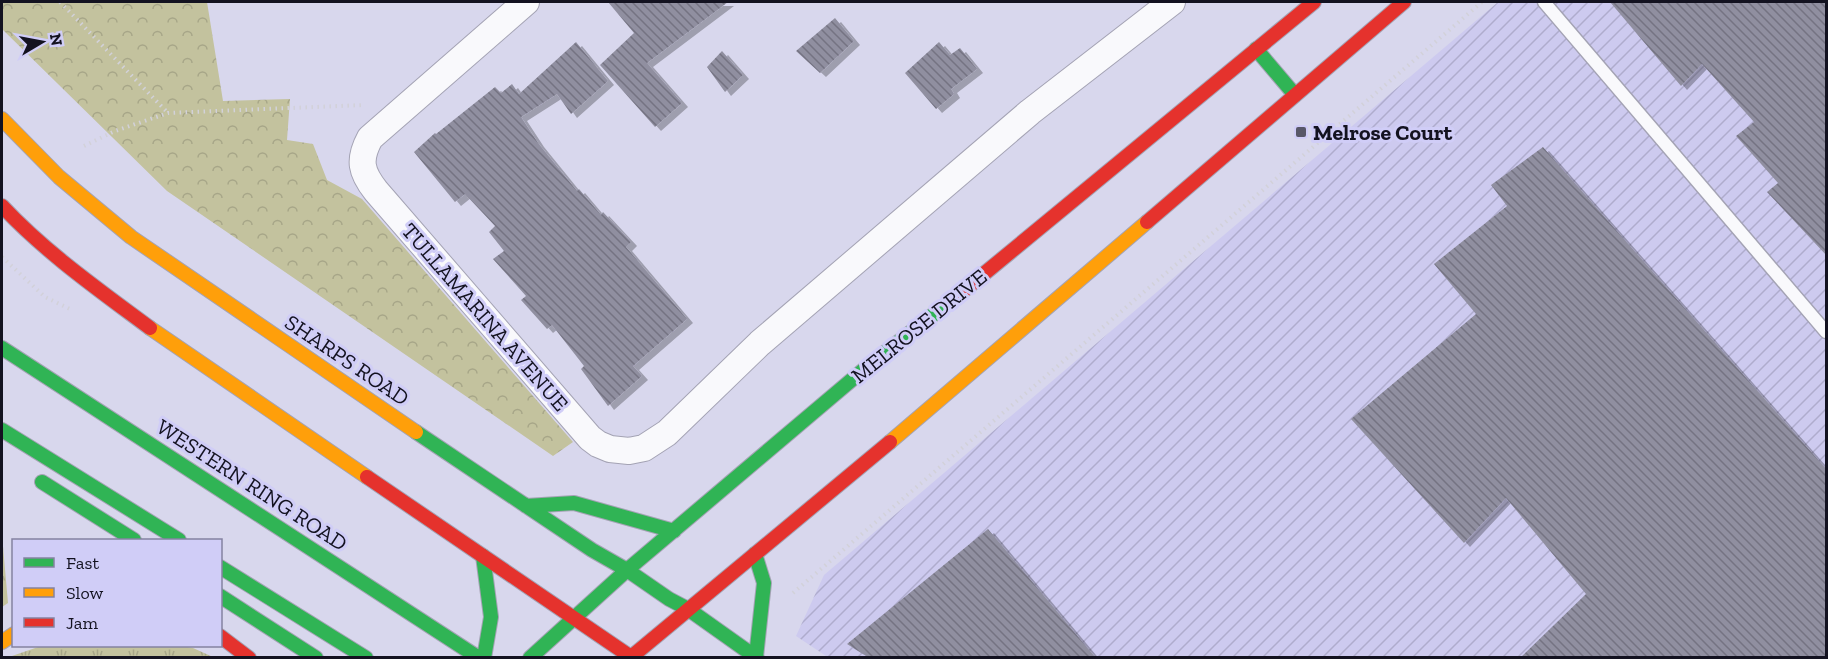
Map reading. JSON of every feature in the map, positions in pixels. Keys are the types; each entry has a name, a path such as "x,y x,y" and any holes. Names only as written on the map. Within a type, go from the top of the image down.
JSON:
{"main road":[{"name":"MELROSE DRIVE","path":"530,657 627,570 874,361 952,300 1314,2"},
{"path":"2,206 17,222 94,287 164,338 631,657 836,489 1404,2"},
{"path":"1256,49 1295,94"},
{"name":"SHARPS ROAD","path":"2,119 59,177 131,237 170,265 526,506 688,609 756,657"},
{"name":"WESTERN RING ROAD","path":"2,348 479,657"},
{"path":"2,430 177,539"},
{"path":"30,474 132,539"},
{"path":"526,506 574,503 674,531"},
{"path":"755,554 764,583 756,657"},
{"path":"483,556 491,617 484,657"},
{"path":"222,568 366,657"},
{"path":"222,597 316,657"},
{"path":"222,637 249,657"}],"street":[{"name":"TULLAMARINA AVENUE","path":"526,2 369,138 363,150 364,171 376,191 590,438 610,449 629,451 644,448 667,433 760,343 1021,120 1172,2"}],"lane":[{"path":"1544,2 1827,332"}],"path":[{"path":"60,2 168,113"},
{"path":"787,598 1482,2"},
{"path":"84,146 115,131 168,113 364,105"}],"shaded area":[{"path":"1498,2 1826,2 1826,657 829,658 796,636 824,575"}],"green space":[{"path":"2,2 207,2 223,101 290,99 287,140 313,144 327,180 362,199 573,442 553,456 167,191 2,29"},
{"path":"2,535 8,603 2,607"},
{"path":"38,647 188,647 213,657 9,657"}],"building":[{"path":"608,2 728,2 647,63 682,103 655,127 600,65 634,33"},
{"path":"1610,2 1827,2 1827,256 1767,192 1778,183 1736,136 1754,122 1702,64 1681,86"},
{"path":"835,18 854,41 820,73 796,51"},
{"path":"576,42 608,81 571,114 557,94 521,117 538,143 577,191 579,189 601,215 603,212 631,242 626,247 687,319 633,366 642,376 608,406 581,369 584,366 552,325 547,329 521,300 526,296 493,259 504,251 489,232 495,226 465,194 455,202 414,152 495,87 501,93 512,84 519,94"},
{"path":"939,42 950,55 960,48 977,69 951,89 954,94 936,109 905,73"},
{"path":"722,51 743,75 725,92 707,67"},
{"path":"1543,147 1827,470 1827,657 1521,657 1586,594 1506,498 1464,543 1351,419 1476,314 1434,264 1507,206 1491,185"},
{"path":"988,529 1095,657 868,657 847,644"}],"traffic: fast":[{"path":"1256,49 1295,95"},
{"path":"530,658 627,570 874,361 957,296"},
{"path":"2,348 479,658"},
{"path":"2,430 177,539"},
{"path":"416,432 592,550 688,609"},
{"path":"42,482 132,539"},
{"path":"526,506 574,503 674,531"},
{"path":"755,554 764,583 756,657"},
{"path":"483,556 491,617 484,658"},
{"path":"222,568 366,658"},
{"path":"222,597 316,658"},
{"path":"688,609 757,658"}],"traffic: slow":[{"path":"2,119 59,177 131,237 416,432"},
{"path":"890,442 1147,222"},
{"path":"150,328 367,477"},
{"path":"2,642 12,635"}],"traffic: jam":[{"path":"957,296 1314,2"},
{"path":"1147,222 1404,2"},
{"path":"2,206 54,255 150,328"},
{"path":"630,658 890,442"},
{"path":"367,477 631,657"},
{"path":"222,638 249,658"}],"place":[{"name":"Melrose Court","path":"1301,132"}]}
